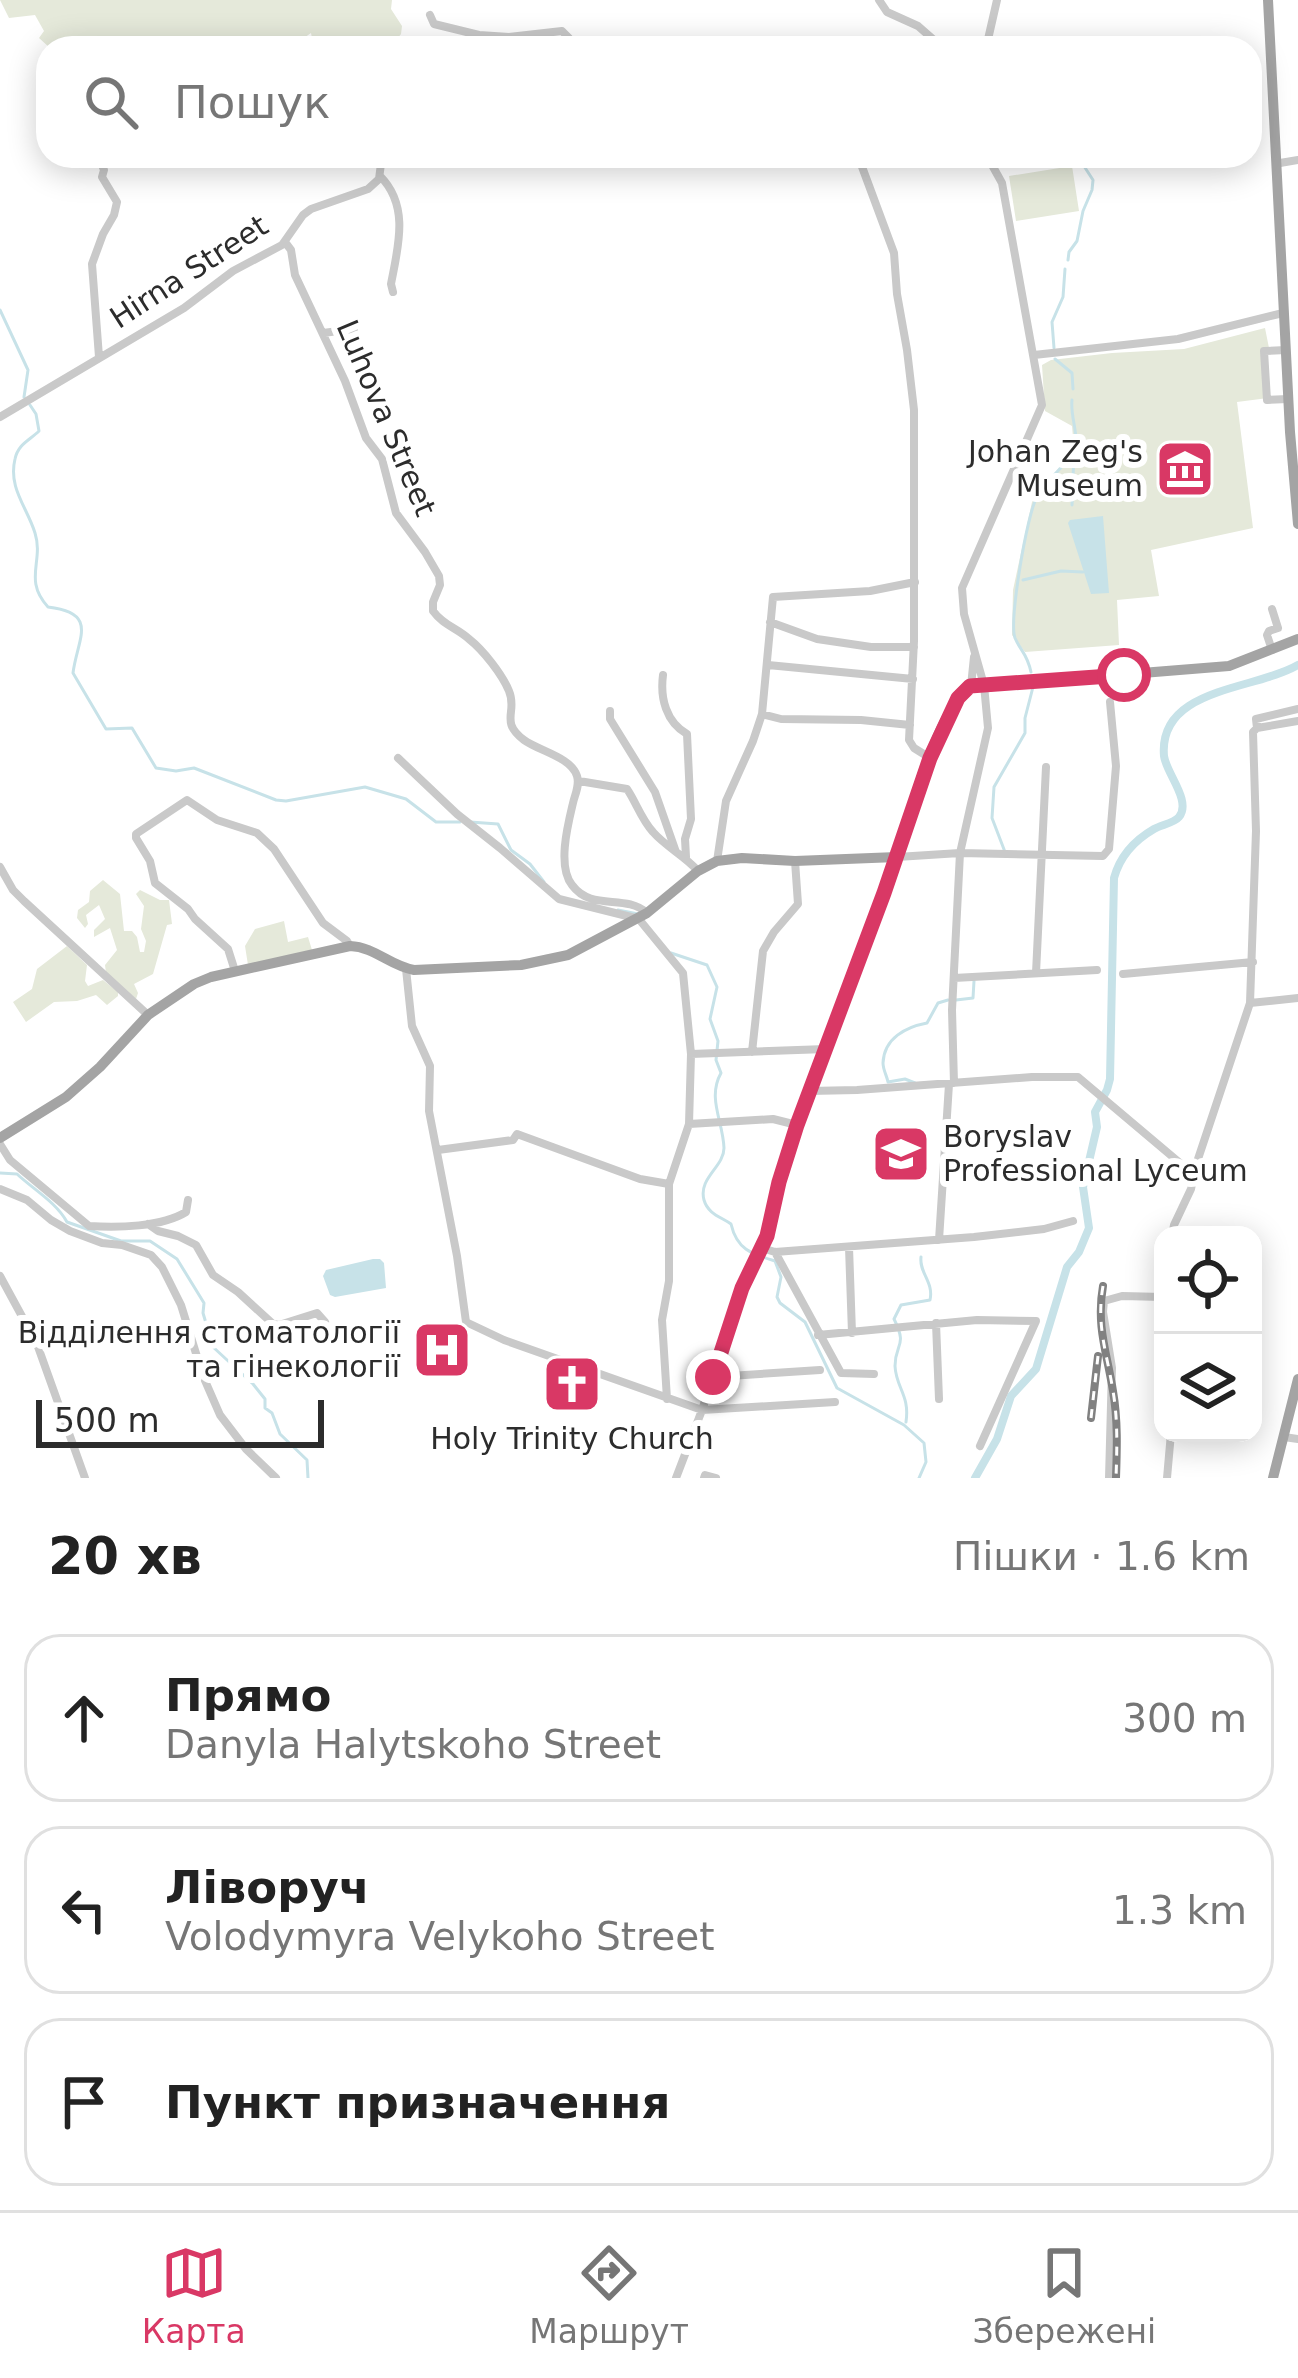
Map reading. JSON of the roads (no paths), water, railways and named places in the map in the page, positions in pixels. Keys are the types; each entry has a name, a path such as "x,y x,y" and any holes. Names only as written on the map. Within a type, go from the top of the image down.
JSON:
{"main road":[{"path":"1268,0 1298,524"},
{"path":"2,1136 66,1097 148,1016 194,984 350,946 372,950 406,969 454,970 545,961 586,947 641,916 717,861 897,856 930,758 958,698 977,686 1211,668 1235,664 1298,639"},
{"path":"1273,1478 1291,1438 1298,1379"}],"street":[{"path":"879,0 887,11 929,36"},
{"path":"989,36 997,0"},
{"path":"430,15 434,24 494,36"},
{"path":"520,36 562,32 567,36"},
{"path":"1280,164 1298,160"},
{"path":"99,357 92,264 117,202 102,177 103,168"},
{"path":"381,168 380,176 398,209 401,230 393,292"},
{"path":"863,168 895,253 908,350 914,410 911,744 930,758"},
{"path":"939,1240 960,853 987,741 962,588 1039,416 1041,395 1002,183 994,168"},
{"name":"Hirna Street","path":"0,417 285,242 311,209 368,189 380,176"},
{"name":"Luhova Street","path":"285,242 366,438 382,459 399,519 439,576 433,611 473,642 507,687 508,719 514,730 569,764 579,781"},
{"path":"1034,355 1178,339 1285,313"},
{"path":"323,333 353,329"},
{"path":"1286,350 1264,351 1267,400 1288,399"},
{"path":"717,861 725,801 762,714 775,596 870,591 915,582"},
{"path":"1271,609 1278,628 1267,635 1272,650"},
{"path":"770,622 817,639 914,646"},
{"path":"768,665 913,679"},
{"path":"663,674 661,691 668,713 673,725 687,736 691,818 681,855"},
{"path":"676,1478 742,1288 760,1254 809,1091 897,856 1103,856 1109,849 1116,766 1110,702"},
{"path":"1257,728 1256,719 1263,715 1298,709"},
{"path":"610,711 610,719 656,792 681,855"},
{"path":"762,714 781,719 910,724"},
{"path":"1174,1226 1190,1192 1250,1003 1256,831 1253,732 1298,721"},
{"path":"398,758 559,899 641,916"},
{"path":"1036,973 1046,767"},
{"path":"667,1399 662,1320 669,1281 670,1184 689,1124 691,1054 683,974 641,916 642,907 590,899 568,879 566,858 579,781 629,790 651,830 698,871"},
{"path":"235,971 228,949 155,883 150,861 136,838 148,824 187,800 217,820 257,833 274,849 322,923 350,946"},
{"path":"752,1052 764,951 798,904 795,861"},
{"path":"0,868 24,902 148,1016"},
{"path":"1123,974 1253,962"},
{"path":"406,969 412,1026 430,1066 429,1111 466,1322 702,1410 835,1402"},
{"path":"954,977 1097,970"},
{"path":"1250,1003 1298,998"},
{"path":"691,1054 826,1048"},
{"path":"809,1091 1078,1077 1193,1174"},
{"path":"689,1124 773,1119 797,1125"},
{"path":"437,1150 513,1140 517,1134 640,1179 670,1184"},
{"path":"2,1136 10,1160 84,1224 103,1227 180,1217 188,1199"},
{"path":"0,1189 27,1200 70,1231 151,1255 182,1305 220,1415 276,1478"},
{"path":"760,1254 1044,1229 1073,1221"},
{"path":"147,1223 158,1232 196,1245 213,1275 273,1324 317,1313 325,1322"},
{"path":"849,1247 851,1333"},
{"path":"775,1252 843,1375 874,1374"},
{"path":"0,1276 38,1344 85,1478"},
{"path":"1109,1478 1112,1368 1104,1301 1122,1295 1154,1297"},
{"path":"0,1303 12,1298"},
{"path":"818,1335 977,1320 1036,1321 980,1446"},
{"path":"936,1323 939,1399"},
{"path":"713,1377 820,1370"},
{"path":"1167,1478 1170,1442"},
{"path":"704,1478 716,1478"}],"water":[{"path":"1103,516 1109,593 1091,594 1068,523"},
{"path":"373,1259 384,1263 386,1288 330,1295 323,1276 326,1270"}],"waterway":[{"path":"1068,260 1092,190 1093,180 1085,168"},
{"path":"1054,348 1052,322 1063,297 1065,269"},
{"path":"0,310 28,370 24,397"},
{"path":"1055,359 1072,373 1073,389"},
{"path":"1072,400 1076,440 1072,505"},
{"path":"30,405 39,431 19,450 14,469 16,488 37,543 37,588 48,607 64,610 80,622 73,673 106,729 132,728 156,768 194,768 276,800 365,787 406,799 436,822 460,822"},
{"path":"1031,672 1014,628 1024,544 1037,497 1074,453"},
{"path":"1023,580 1061,571 1083,572"},
{"path":"975,1478 997,1439 1011,1396 1036,1369 1067,1267 1089,1228 1083,1187 1097,1127 1095,1112 1110,1079 1114,878 1135,844 1177,819 1182,810 1164,756 1166,733 1176,716 1193,703 1298,665"},
{"path":"1005,852 992,818 994,787 1025,733 1033,687"},
{"path":"470,822 498,824 511,850 544,882"},
{"path":"618,910 638,914"},
{"path":"671,953 707,965 717,987 710,1019 718,1041 716,1060 721,1073 716,1101 724,1148 705,1185 706,1205 731,1224 747,1250 775,1261 781,1277 777,1297 805,1322 837,1388 904,1425 924,1443 926,1462 919,1478"},
{"path":"956,1000 973,998 974,981"},
{"path":"915,1083 905,1079 888,1082 884,1054 897,1035 927,1023 938,1003 948,1000"},
{"path":"0,1173 17,1174 67,1222 121,1241 150,1241 177,1259 204,1303 213,1347 265,1399 280,1434 307,1460 308,1478"},
{"path":"906,1422 895,1366 900,1340 894,1319 901,1305 930,1300 921,1257"}],"railway":[{"path":"1103,1286 1102,1327 1116,1413 1116,1478"},
{"path":"1091,1418 1098,1356"}],"place":[{"name":"Johan Zeg's Museum","path":"1185,469"},
{"name":"Boryslav Professional Lyceum","path":"901,1154"},
{"name":"Відділення стоматології та гінекології","path":"442,1350"},
{"name":"Holy Trinity Church","path":"572,1384"}]}
